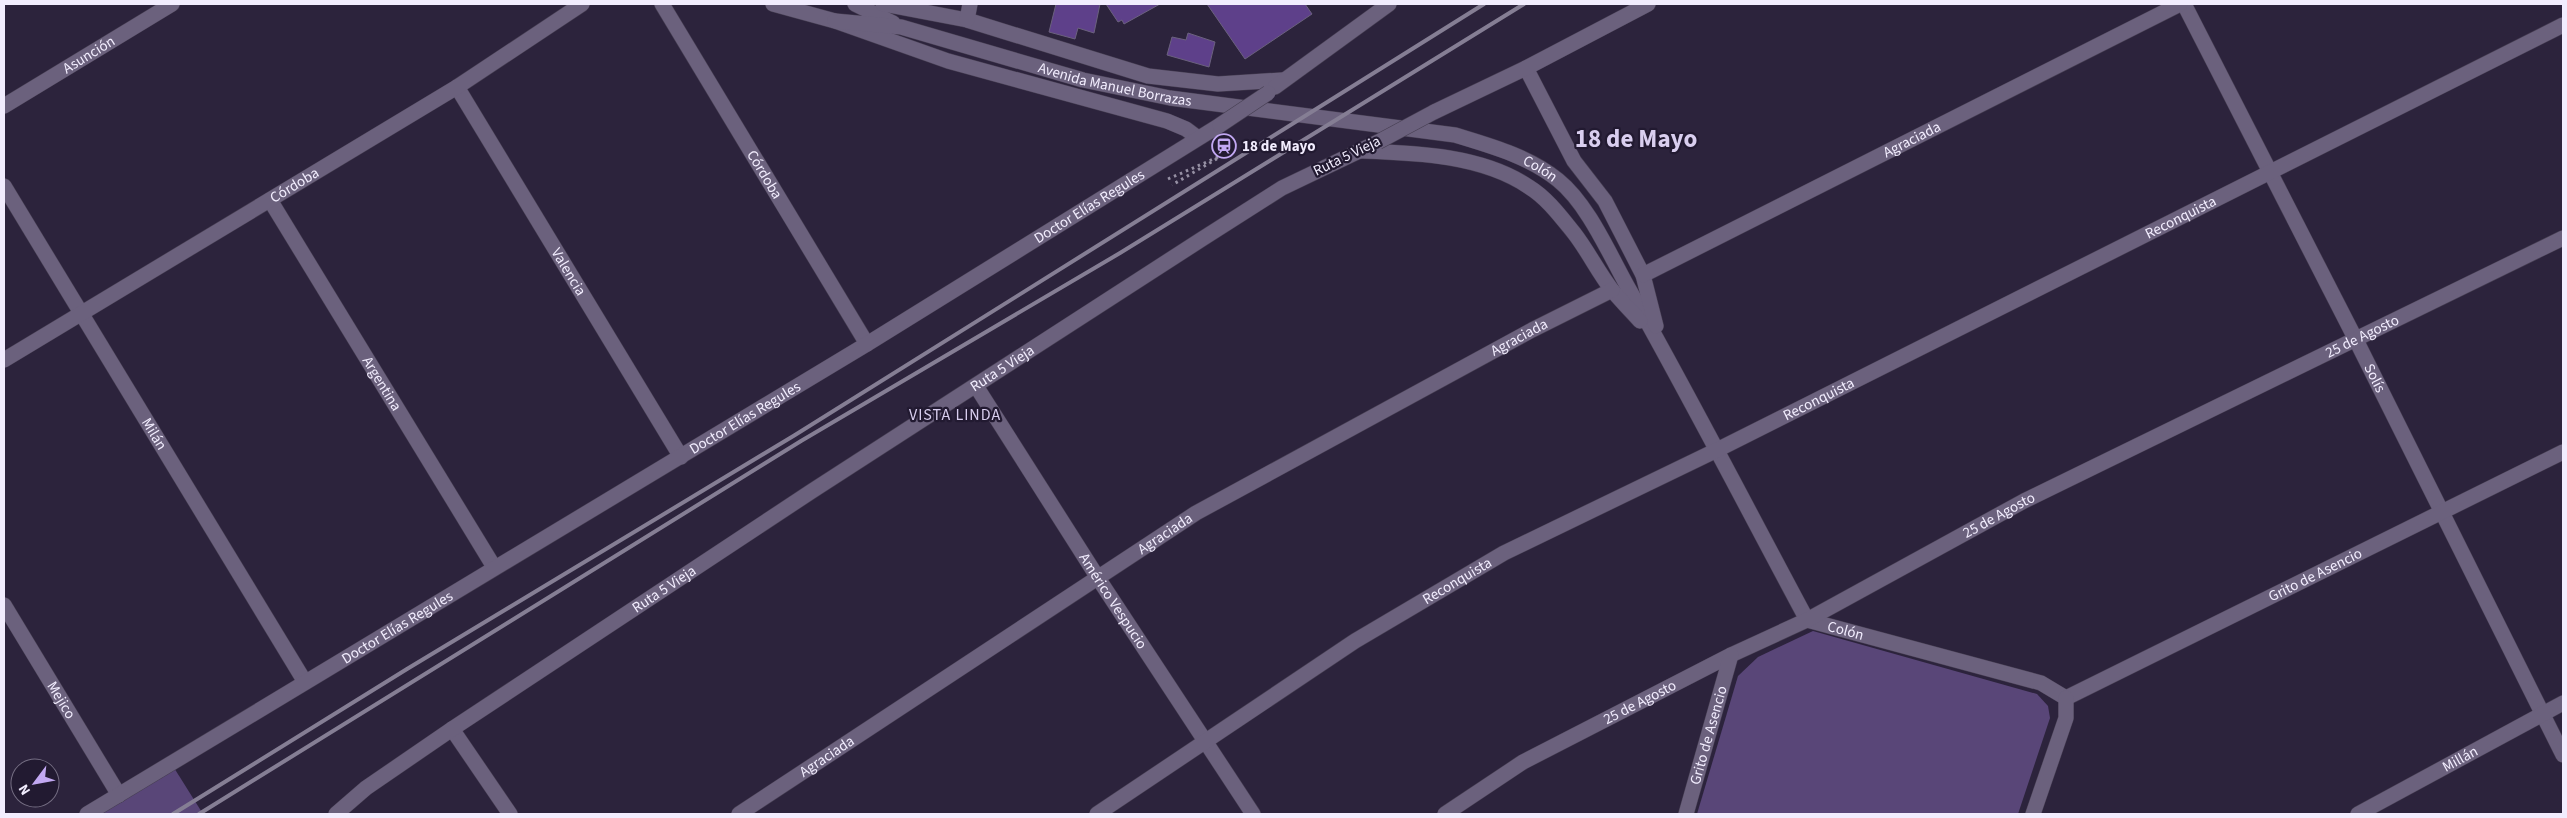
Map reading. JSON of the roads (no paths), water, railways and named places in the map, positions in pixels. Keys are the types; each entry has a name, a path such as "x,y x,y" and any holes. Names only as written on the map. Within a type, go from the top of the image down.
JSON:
{"street":[{"name":"Asunción","path":"4,106 172,4"},
{"name":"Córdoba","path":"4,360 458,87 582,4"},
{"name":"Córdoba","path":"662,4 867,344"},
{"name":"Avenida Manuel Borrazas","path":"773,4 835,22 948,62 1167,121 1186,129 1198,138"},
{"name":"Avenida Manuel Borrazas","path":"855,4 901,27 1083,80 1170,98 1332,118"},
{"name":"Avenida Manuel Borrazas","path":"883,4 945,9 967,20 1148,76 1218,84 1282,80"},
{"path":"967,20 970,4"},
{"name":"Doctor Elías Regules","path":"87,814 494,567 681,457 1158,165 1268,93 1282,80 1389,4"},
{"name":"Ruta 5 Vieja","path":"336,814 366,788 452,729 1282,188 1526,68 1648,4"},
{"name":"Solís","path":"2182,4 2356,340 2563,755"},
{"name":"Agraciada","path":"1643,275 2182,4"},
{"name":"Avenida Manuel Borrazas","path":"835,22 901,27"},
{"name":"Reconquista","path":"1097,814 1355,641 1504,553 1717,450 2563,25"},
{"name":"Colón","path":"1526,68 1574,161 1605,201 1643,275 1661,345"},
{"name":"Valencia","path":"458,87 681,457"},
{"name":"Colón","path":"1332,118 1455,135 1498,148 1531,162 1559,181 1584,210 1661,345 1807,620 2041,683 2066,698"},
{"name":"Colón","path":"1359,151 1409,153 1497,169 1530,187 1551,207 1575,235 1612,290 1661,345"},
{"name":"Milán","path":"4,186 305,682"},
{"name":"Argentina","path":"270,200 494,567"},
{"name":"25 de Agosto","path":"1445,814 1524,762 1731,655 1807,620 2024,501 2563,238"},
{"name":"Agraciada","path":"739,814 1196,513 1532,330 1612,290"},
{"name":"Américo Vespucio","path":"976,386 1098,578 1253,814"},
{"name":"Grito de Asencio","path":"2066,698 2563,452"},
{"name":"Mejico","path":"4,605 119,795"},
{"name":"Grito de Asencio","path":"1686,814 1731,655"},
{"path":"2033,814 2066,718 2066,698"},
{"name":"Millán","path":"2358,814 2563,703"},
{"path":"452,729 510,814"}],"railway":[{"path":"173,814 407,669 795,435 1484,4"},
{"path":"199,814 801,441 1120,253 1524,4"}],"place":[{"name":"18 de Mayo","path":"1224,146"}],"district":[{"name":"18 de Mayo","path":"1636,139"},
{"name":"VISTA LINDA","path":"955,415"}]}
